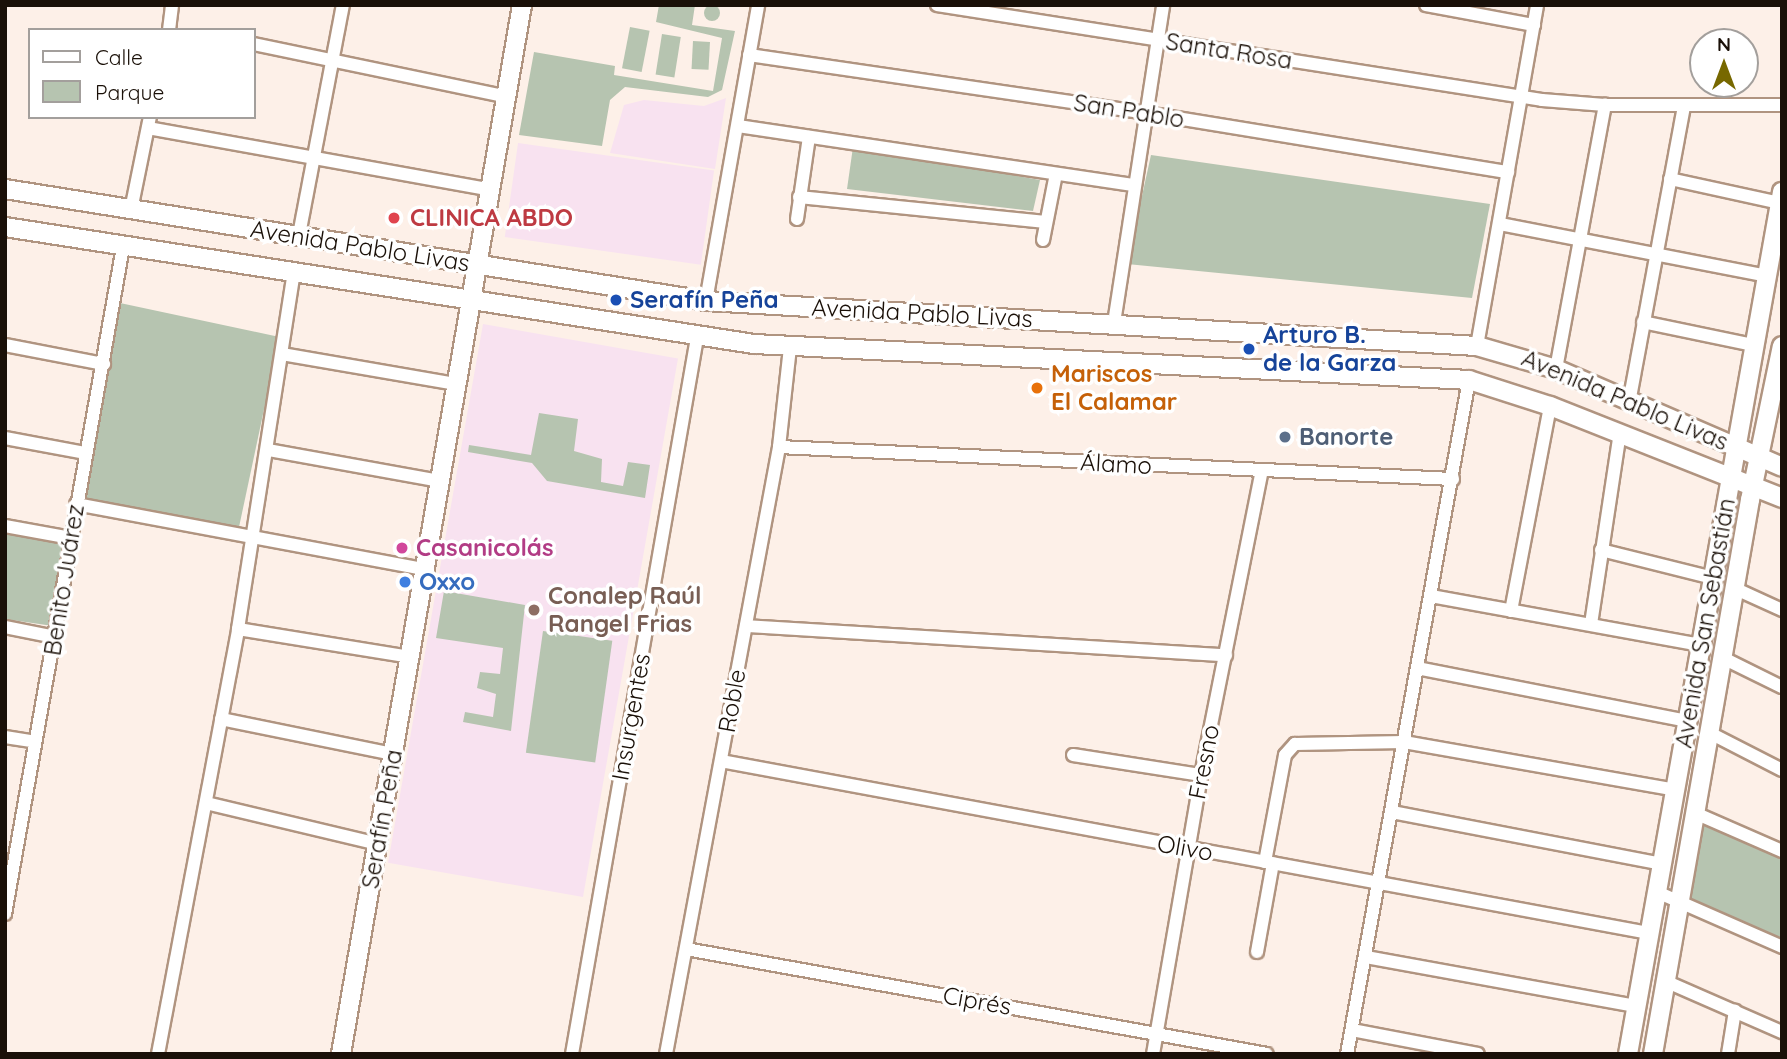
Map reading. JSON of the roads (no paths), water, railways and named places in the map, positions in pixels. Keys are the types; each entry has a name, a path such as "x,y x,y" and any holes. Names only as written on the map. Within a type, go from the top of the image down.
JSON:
{"main road":[{"name":"Serafín Peña","path":"341,1054 522,5"},
{"name":"Avenida Pablo Livas","path":"5,190 706,301 1477,346 1556,369 1629,403 1782,467"},
{"name":"Avenida San Sebastián","path":"1628,1054 1781,197"},
{"name":"Avenida Pablo Livas","path":"5,227 696,338 790,346 1469,380 1550,406 1782,498"},
{"name":"Avenida San Sebastián","path":"1653,1054 1721,657 1736,589 1753,485 1779,375 1782,346"}],"street":[{"path":"171,28 172,5"},
{"path":"299,235 343,5"},
{"path":"706,301 758,5"},
{"name":"Santa Rosa","path":"937,5 1521,97 1605,105 1782,105"},
{"path":"1114,323 1163,5"},
{"path":"1426,5 1534,25"},
{"path":"1477,346 1537,5"},
{"path":"256,44 507,97"},
{"name":"San Pablo","path":"749,55 1146,113 1508,172"},
{"path":"1556,369 1605,105"},
{"path":"1629,403 1684,106"},
{"path":"131,210 149,122 492,190"},
{"path":"738,126 1135,185"},
{"path":"797,219 809,137"},
{"path":"1043,240 1056,174"},
{"path":"1670,179 1781,197"},
{"path":"799,197 1046,222"},
{"path":"1500,224 1767,276"},
{"name":"Benito Juárez","path":"5,914 123,247"},
{"path":"158,1054 238,629 294,274"},
{"path":"1643,322 1753,345"},
{"name":"Insurgentes","path":"572,1054 696,338"},
{"path":"5,345 104,364"},
{"name":"Roble","path":"666,1054 779,447 790,346"},
{"path":"282,354 456,384"},
{"path":"1347,1054 1469,380"},
{"path":"1511,611 1550,406"},
{"path":"1591,624 1620,433"},
{"path":"5,438 85,453"},
{"name":"Álamo","path":"779,447 1453,479"},
{"path":"268,450 440,481"},
{"name":"Fresno","path":"1153,1054 1201,775 1262,471"},
{"path":"76,504 424,569"},
{"path":"5,526 71,538"},
{"path":"1601,550 1713,578"},
{"path":"1736,589 1782,610"},
{"path":"1431,596 1701,645"},
{"path":"746,626 1226,655"},
{"path":"5,627 55,637"},
{"path":"238,629 410,657"},
{"path":"1721,657 1782,687"},
{"path":"1417,668 1687,721"},
{"path":"221,719 393,754"},
{"path":"1708,732 1782,770"},
{"path":"5,737 35,742"},
{"path":"1257,952 1285,755 1291,747 1404,742 1676,790"},
{"path":"1073,755 1201,775"},
{"name":"Olivo","path":"721,761 1649,933"},
{"path":"206,803 377,844"},
{"path":"1392,812 1662,864"},
{"path":"1695,813 1781,849"},
{"path":"1657,892 1782,947"},
{"name":"Ciprés","path":"687,949 1267,1054"},
{"path":"1366,957 1636,1006"},
{"path":"1665,981 1782,1032"},
{"path":"1728,1054 1735,1011"},
{"path":"1352,1030 1478,1054"}],"place":[{"name":"CLINICA ABDO","path":"394,218"},
{"name":"Serafín Peña","path":"616,300"},
{"name":"Arturo B. de la Garza","path":"1249,349"},
{"name":"Mariscos El Calamar","path":"1037,388"},
{"name":"Banorte","path":"1285,437"},
{"name":"Casanicolás","path":"402,548"},
{"name":"Oxxo","path":"405,582"},
{"name":"Conalep Raúl Rangel Frias","path":"534,610"}]}
